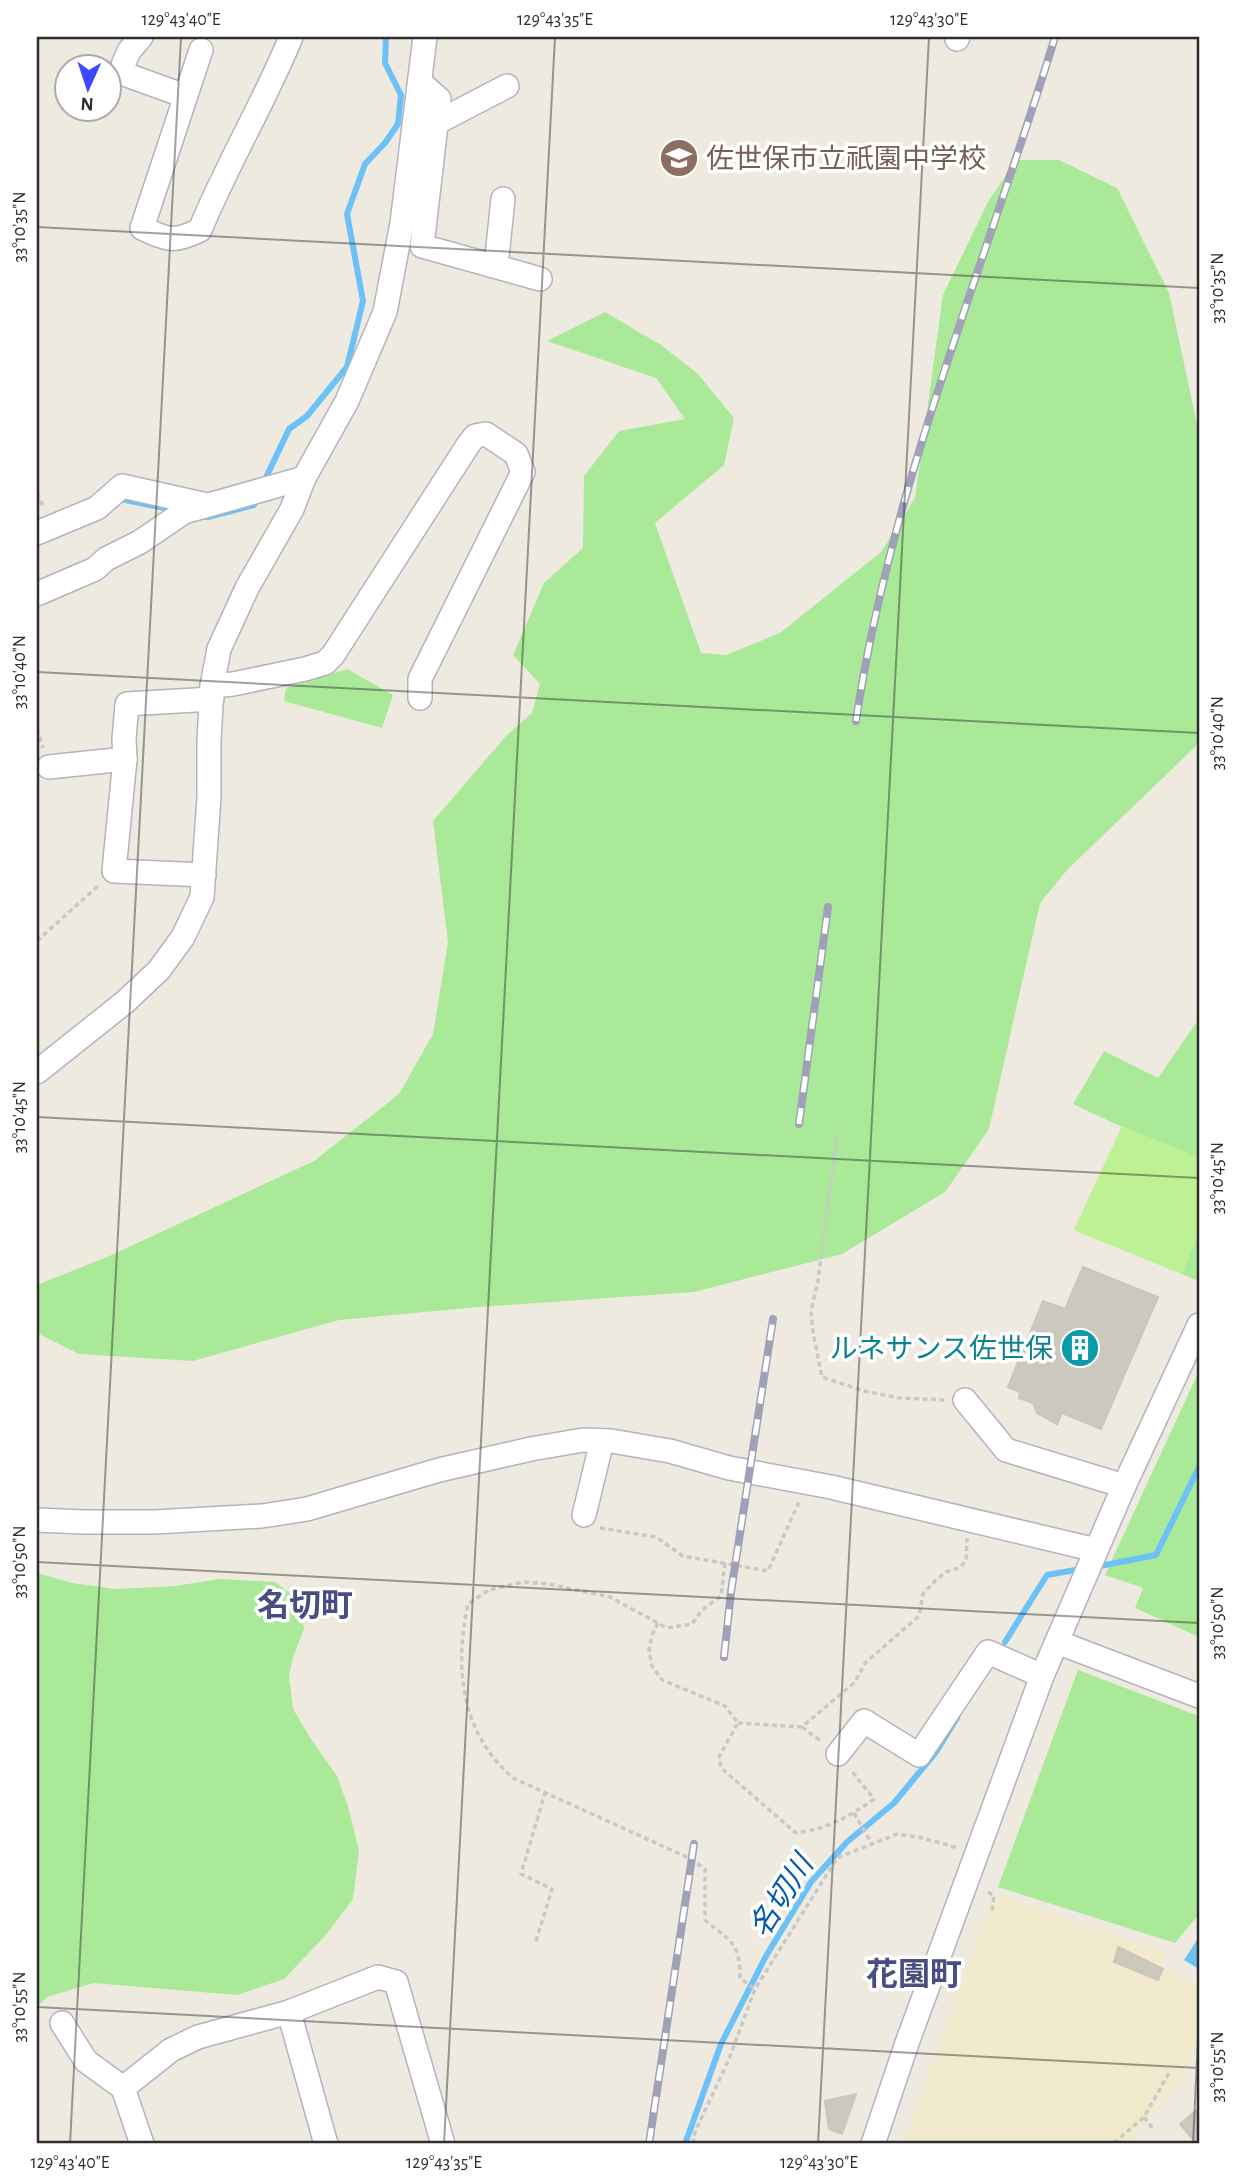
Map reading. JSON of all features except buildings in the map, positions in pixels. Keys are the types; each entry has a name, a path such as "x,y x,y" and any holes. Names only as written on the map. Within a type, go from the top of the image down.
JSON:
{"street":[{"path":"141,37 129,51 123,65 127,75 185,96"},
{"path":"201,50 142,228 158,236 180,240 200,230 221,179 248,131 291,37"},
{"path":"37,1072 125,1002 159,970 183,937 202,897 212,692 219,649 247,588 292,509 304,478 347,401 385,312 402,223 425,37"},
{"path":"421,83 439,99 422,246 540,279"},
{"path":"436,123 507,86"},
{"path":"496,266 503,199"},
{"path":"204,875 114,871 125,759 127,704 212,692 325,663 370,599 468,445 475,436 486,434 516,454 523,472 420,679 420,698"},
{"path":"37,594 95,569 106,559 139,542 184,512 304,478"},
{"path":"37,533 97,508 122,486 209,505"},
{"path":"49,767 125,759"},
{"path":"873,2144 907,2043 1042,1676 1124,1486 1199,1325"},
{"path":"965,1400 1006,1450 1124,1486"},
{"path":"37,1520 155,1522 262,1516 307,1509 439,1470 583,1440 670,1451 729,1468 808,1483 1095,1552"},
{"path":"584,1515 602,1441"},
{"path":"1057,1642 1199,1696"},
{"path":"838,1754 863,1721 919,1755 988,1652 1042,1676"},
{"path":"123,2088 171,2050 198,2037 289,2012 378,1977 396,1982 443,2144"},
{"path":"289,2012 326,2144"},
{"path":"62,2023 86,2061 123,2088 142,2144"}],"path":[{"path":"37,941 114,871"},
{"path":"837,1135 818,1280 811,1311 822,1377 864,1391 898,1398 965,1400"},
{"path":"584,1515 592,1527 656,1537 683,1556 768,1571 808,1483"},
{"path":"802,1727 855,1682 865,1662 919,1616 923,1594 946,1572 959,1568 966,1560 968,1544 965,1533"},
{"path":"725,1563 720,1596 702,1610 692,1624 667,1628 610,1597 549,1584 524,1582 489,1590 468,1604 461,1681 472,1721 496,1763 513,1778 691,1859 705,1869 705,1920 736,1946 740,1958 740,1978 755,1989"},
{"path":"658,1623 649,1650 652,1666 662,1680 725,1706 738,1723 802,1727 838,1754 874,1799 846,1819 809,1832 796,1833 721,1768 719,1757 738,1723"},
{"path":"536,1941 552,1889 521,1874 545,1793"},
{"path":"854,1814 872,1844"},
{"path":"693,2144 695,2132 729,2059 755,1989 837,1858 898,1834 923,1838 976,1854"},
{"path":"988,1892 994,1896 992,1911"},
{"path":"1114,2143 1144,2117 1169,2073"},
{"path":"1144,2117 1154,2130"}],"shaded area":[{"path":"999,1895 1167,1953 1161,1966 1199,1986 1199,2041 1177,2089 1126,2144 903,2144 991,1901 997,1902"}],"green space":[{"path":"1016,160 1059,160 1117,188 1169,293 1199,434 1199,738 1195,747 1067,870 1040,903 989,1129 945,1192 842,1254 694,1292 339,1320 193,1361 79,1354 37,1333 37,1285 107,1257 314,1161 399,1094 433,1034 448,942 433,821 506,736 532,713 540,684 513,655 544,583 583,548 584,476 619,431 685,419 656,378 547,341 605,312 661,345 698,374 734,418 724,465 655,523 701,653 726,655 780,633 881,552 915,498 943,295 988,202"},
{"path":"347,669 393,695 382,728 284,701 286,688"},
{"path":"1199,1019 1199,1281 1074,1230 1122,1127 1073,1104 1104,1051 1158,1078"},
{"path":"1122,1126 1199,1157 1199,1234 1182,1274 1074,1230"},
{"path":"1199,1371 1199,1637 1135,1608 1143,1588 1105,1575"},
{"path":"37,1573 72,1583 116,1589 175,1586 220,1579 275,1582 299,1600 304,1629 289,1676 293,1709 337,1776 348,1806 359,1851 353,1899 325,1936 284,1979 237,1995 93,1983 47,1997 37,2007"},
{"path":"1078,1670 1199,1716 1199,1914 1175,1943 998,1887"}],"water":[{"path":"1199,1937 1199,1969 1184,1960"}],"waterway":[{"path":"263,484 289,429 307,416 347,367 363,301 347,214 365,164 398,124 401,95 385,63 386,37"},
{"path":"201,516 208,517 254,505 257,497"},
{"path":"116,498 174,510"},
{"name":"名切川","path":"1095,1567 1156,1555 1199,1467"},
{"name":"名切川","path":"1005,1642 1047,1575 1081,1569"},
{"name":"名切川","path":"685,2144 721,2044 766,1956 811,1882 847,1842 894,1803 936,1752 957,1718"}],"railway":[{"path":"856,721 892,546 916,461 1055,37"},
{"path":"799,1124 828,907"},
{"path":"724,1657 731,1592 773,1319"},
{"path":"649,2144 694,1844"}],"place":[{"name":"佐世保市立祇園中学校","path":"679,158"},
{"name":"ルネサンス佐世保","path":"1080,1348"}],"district":[{"name":"名切町","path":"305,1605"},
{"name":"花園町","path":"914,1974"}]}
